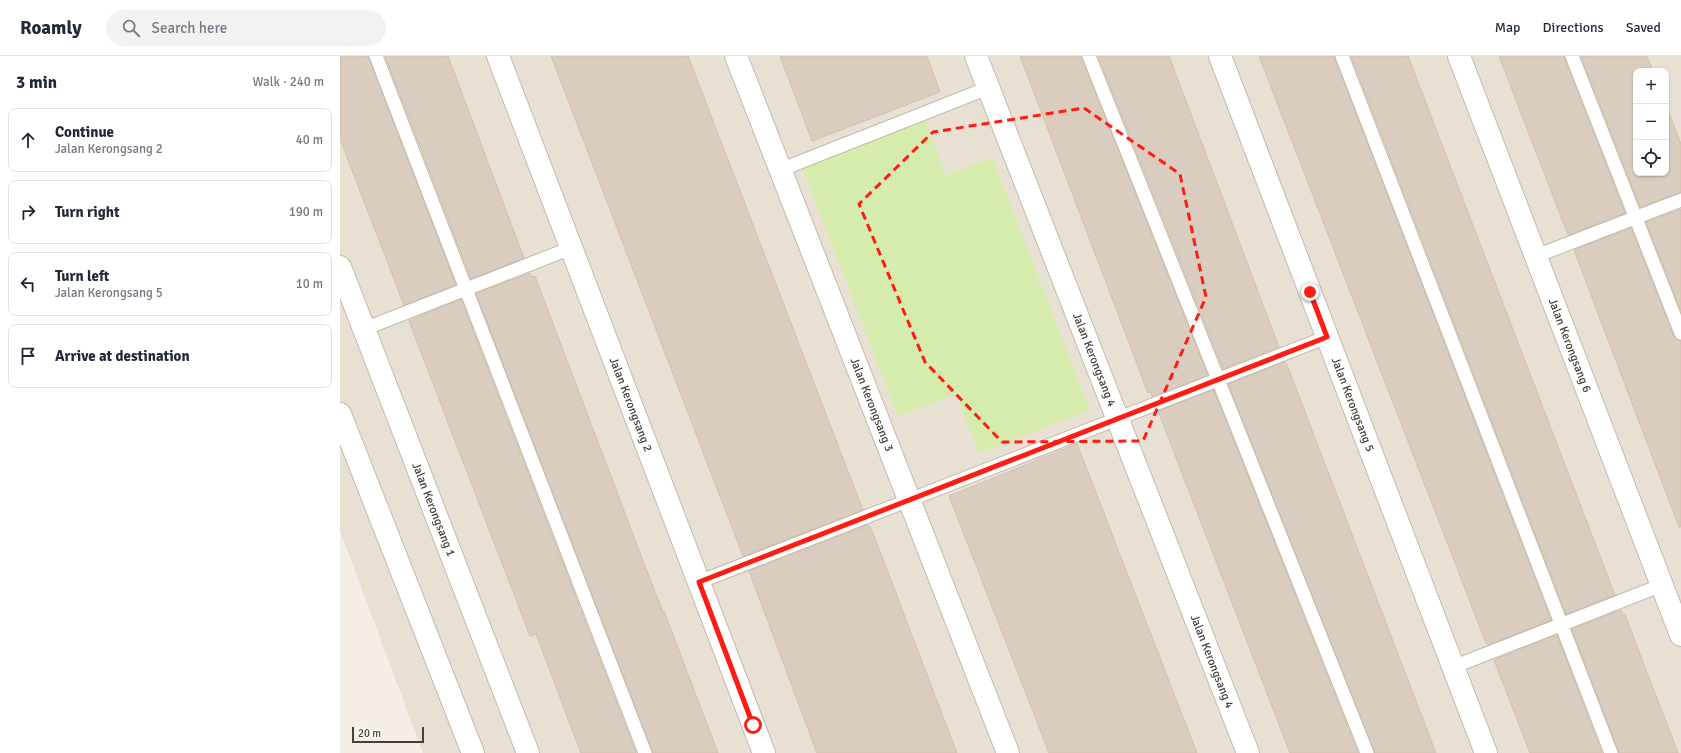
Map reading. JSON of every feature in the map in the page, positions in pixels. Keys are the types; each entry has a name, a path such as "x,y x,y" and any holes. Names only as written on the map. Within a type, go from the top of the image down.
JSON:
{"street":[{"name":"Jalan Kerongsang 2","path":"498,56 764,753"},
{"name":"Jalan Kerongsang 3","path":"736,56 1008,753"},
{"name":"Jalan Kerongsang 4","path":"976,56 1117,418 1243,752"},
{"name":"Jalan Kerongsang 5","path":"1220,56 1486,753"},
{"name":"Jalan Kerongsang 6","path":"1459,56 1681,635"},
{"name":"Jalan Kerongsang 1","path":"340,267 528,753"},
{"path":"340,414 473,753"}],"lane":[{"path":"376,56 645,753"},
{"path":"1089,56 1368,753"},
{"path":"1342,56 1611,753"},
{"path":"1572,56 1681,333"},
{"path":"780,170 988,88"},
{"path":"1536,256 1681,200"},
{"path":"364,329 571,248"},
{"path":"699,582 1327,337"},
{"path":"1453,667 1662,586"}],"highlighted area":[{"path":"1084,108 1180,174 1206,297 1143,441 1002,442 925,362 859,204 933,132"}],"shaded area":[{"path":"340,56 1681,56 1681,753 423,753 340,531"}],"green space":[{"path":"925,120 946,176 992,157 1090,410 979,453 956,394 898,416 802,168"}],"building":[{"path":"340,56 368,56 456,285 404,305 340,139"},
{"path":"385,56 448,56 524,258 471,279"},
{"path":"551,56 688,56 863,510 743,556"},
{"path":"780,56 927,56 940,92 812,141"},
{"path":"1020,56 1081,56 1208,375 1152,397 1151,392 1148,393"},
{"path":"1098,56 1169,56 1279,347 1223,369"},
{"path":"1259,56 1334,56 1551,620 1488,645 1486,643"},
{"path":"1351,56 1408,56 1615,595 1566,614"},
{"path":"1499,56 1564,56 1625,213 1568,235"},
{"path":"1581,56 1647,56 1652,68 1633,68 1633,176 1669,176 1669,113 1681,144 1681,192 1640,207"},
{"path":"1681,209 1681,311 1646,222"},
{"path":"1631,228 1674,336 1676,339 1681,341 1681,527 1679,527 1574,250"},
{"path":"530,273 532,277 535,276 718,753 653,753 476,294"},
{"path":"461,299 636,753 581,753 536,634 530,636 409,321"},
{"path":"1285,362 1436,753 1375,753 1228,384"},
{"path":"1214,390 1358,753 1290,753 1158,411"},
{"path":"1077,444 1197,753 1049,753 949,496"},
{"path":"868,525 871,528 957,753 817,753 749,571"},
{"path":"1621,610 1623,616 1625,615 1678,753 1619,753 1572,629"},
{"path":"1557,635 1602,753 1530,753 1494,660"}],"route":[{"path":"753,725 699,582 1327,337 1310,292"}]}
